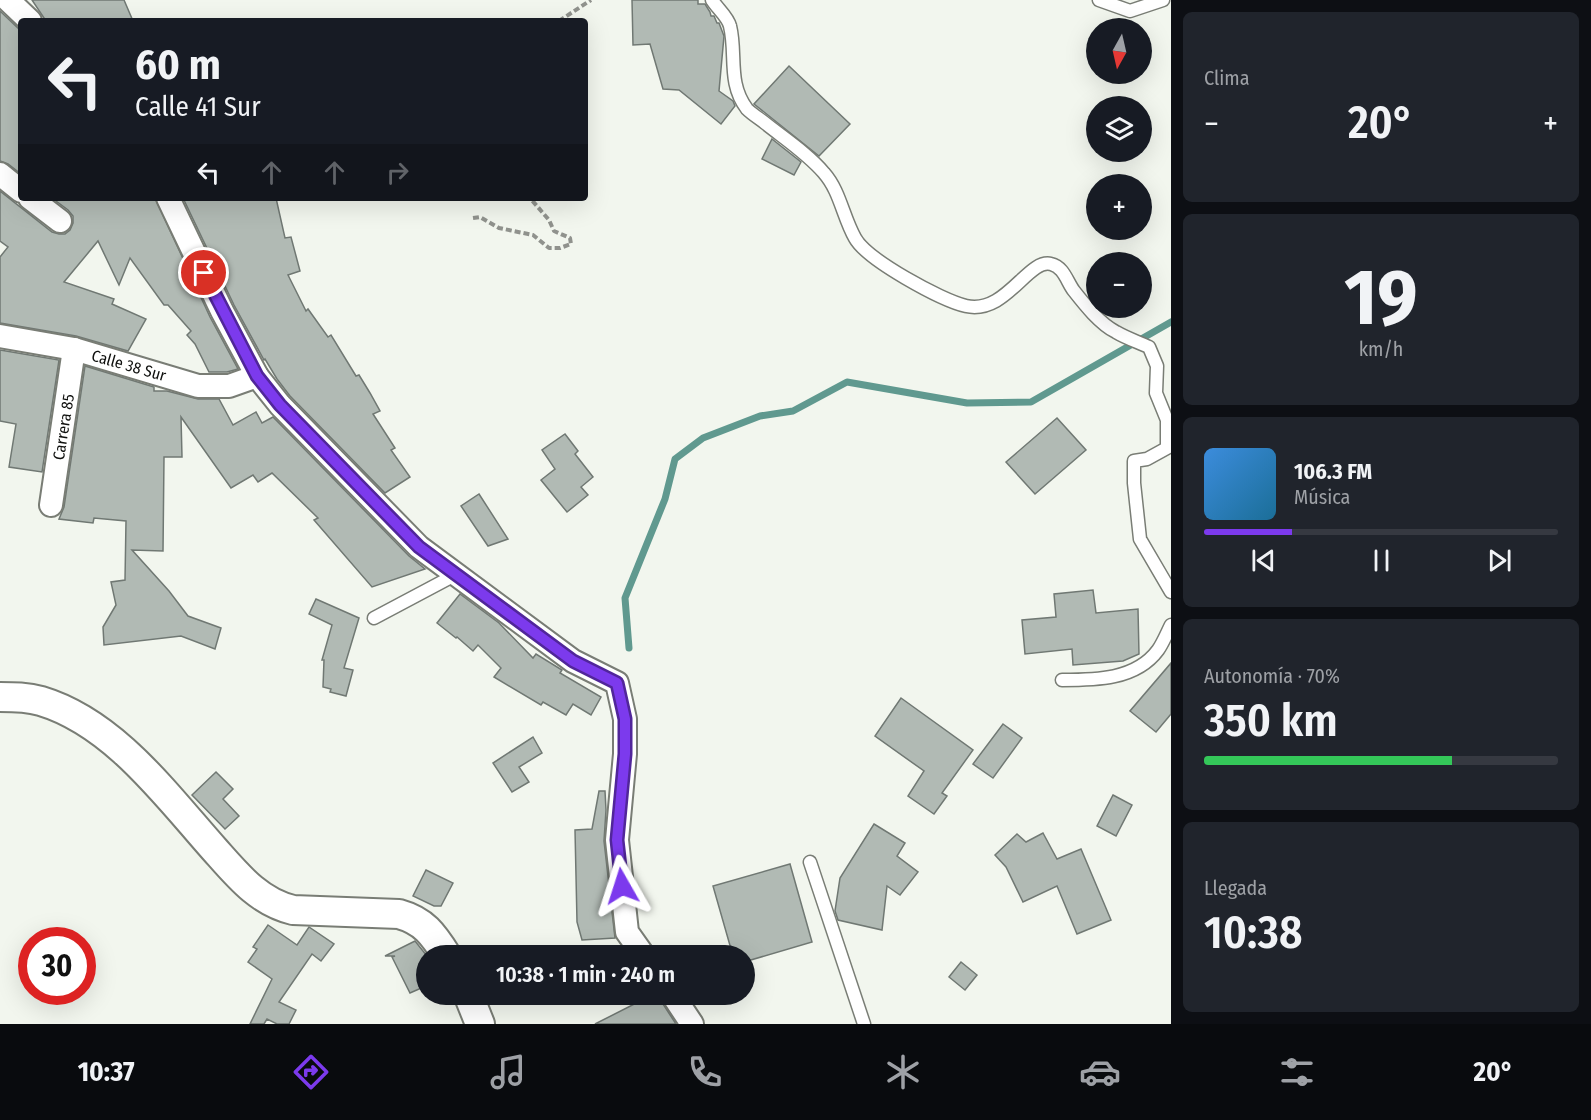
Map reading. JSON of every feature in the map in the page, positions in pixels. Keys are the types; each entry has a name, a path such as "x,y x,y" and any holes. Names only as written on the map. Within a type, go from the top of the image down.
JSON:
{"street":[{"path":"8,0 27,18"},
{"path":"0,174 18,189"},
{"path":"34,201 60,221"},
{"path":"169,201 222,311 257,376 280,405 412,540 455,575 573,661 617,683 625,719 625,754 617,840 627,932 636,945"},
{"name":"Calle 38 Sur","path":"0,336 74,349 198,386 229,387 257,376"},
{"name":"Carrera 85","path":"51,505 74,349"},
{"path":"0,697 40,700 93,725 148,773 237,875 262,898 293,910 399,914 424,924 439,945"},
{"path":"472,1005 480,1024"},
{"path":"679,1005 692,1024"}],"lane":[{"path":"712,0 730,25 735,84 747,109 825,173 834,186 856,241 871,255 925,287 955,302 974,307 994,301 1013,290 1031,271 1048,263 1060,268 1072,289 1089,309 1113,331 1149,347 1157,366 1156,393 1167,420 1167,448 1147,459 1134,460 1134,483 1140,539 1171,592"},
{"path":"1099,0 1130,11 1163,0"},
{"path":"374,618 455,575"},
{"path":"1062,680 1109,678 1137,669 1158,651 1171,625"},
{"path":"810,862 864,1024"}],"path":[{"path":"564,18 591,0"},
{"path":"473,218 480,217 499,228 533,235 549,248 560,248 570,244 570,238 554,231 549,220 533,201"}],"building":[{"path":"32,0 124,0 132,18 44,18"},
{"path":"632,0 698,0 698,4 705,4 711,16 714,16 724,36 719,91 733,101 735,106 721,124 679,90 663,89 650,44 633,45"},
{"path":"0,11 18,28 18,172 0,161"},
{"path":"789,66 850,124 819,156 754,104"},
{"path":"772,139 801,162 794,175 762,159"},
{"path":"0,191 52,232 59,234 65,234 70,230 73,216 56,201 156,201 210,317 238,369 227,372 209,372 195,344 187,335 191,331 168,305 164,305 130,258 119,285 98,241 64,282 114,299 112,304 146,319 128,351 76,336 0,323 0,257 8,247 0,241"},
{"path":"184,201 277,201 285,238 291,237 300,271 288,275 306,311 308,309 328,337 331,335 356,376 359,375 370,393 380,411 373,414 395,448 391,450 410,477 385,493 290,396 264,360 234,305"},
{"path":"0,350 59,360 42,472 9,467 16,424 0,421"},
{"path":"85,366 154,387 154,391 167,391 198,399 219,399 233,425 256,412 262,423 273,417 409,556 425,569 372,587 314,520 318,518 272,473 258,482 253,475 231,488 181,417 182,457 164,457 163,551 132,550 188,616 221,628 215,649 181,636 104,645 103,627 116,605 111,582 125,580 126,521 94,518 93,523 59,519 64,507"},
{"path":"1057,418 1086,450 1035,494 1006,462"},
{"path":"565,434 578,451 575,454 593,477 581,487 588,495 567,512 541,480 555,469 542,450"},
{"path":"479,494 508,539 488,546 461,506"},
{"path":"1093,590 1096,613 1138,609 1139,654 1123,661 1073,665 1072,649 1025,654 1022,620 1056,617 1054,594"},
{"path":"460,594 499,623 533,658 536,654 562,670 560,673 601,697 591,715 573,704 566,715 543,702 541,705 494,677 501,668 478,645 473,651 437,623"},
{"path":"316,599 359,618 344,668 353,670 346,696 330,692 331,689 323,687 324,660 322,660 332,625 309,614"},
{"path":"1171,663 1171,714 1156,732 1130,711"},
{"path":"901,698 973,750 942,793 947,796 934,814 908,796 924,771 875,736"},
{"path":"1003,724 1022,738 993,778 973,764"},
{"path":"533,737 542,753 519,767 529,782 512,792 493,763"},
{"path":"216,772 233,789 223,799 239,816 225,829 192,795"},
{"path":"599,791 605,791 604,841 615,938 582,940 577,922 575,830 592,829"},
{"path":"1113,795 1132,805 1116,836 1097,826"},
{"path":"874,824 905,843 897,856 918,872 900,895 887,886 882,930 838,920 835,911 840,878"},
{"path":"1043,833 1057,859 1081,849 1111,920 1077,934 1057,886 1023,902 1006,867 995,855 1017,834 1026,842"},
{"path":"790,864 812,942 755,959 755,945 730,945 713,886"},
{"path":"426,870 453,883 441,906 434,906 413,896"},
{"path":"268,925 297,945 309,927 334,944 321,961 312,954 279,1002 296,1010 289,1024 277,1024 267,1019 264,1024 250,1024 272,979 248,962 257,949 253,947"},
{"path":"415,941 418,945 416,945 416,990 410,993 392,957 395,956 385,956"},
{"path":"961,962 977,975 965,990 949,977"},
{"path":"632,1005 664,1005 676,1024 595,1024"}],"waterway":[{"path":"629,648 625,598 665,499 675,459 703,438 760,416 793,411 847,382 967,403 1031,402 1171,322"}],"route":[{"path":"204,273 257,376 280,405 419,547 573,661 617,683 625,719 625,754 617,840 622,886"}]}
